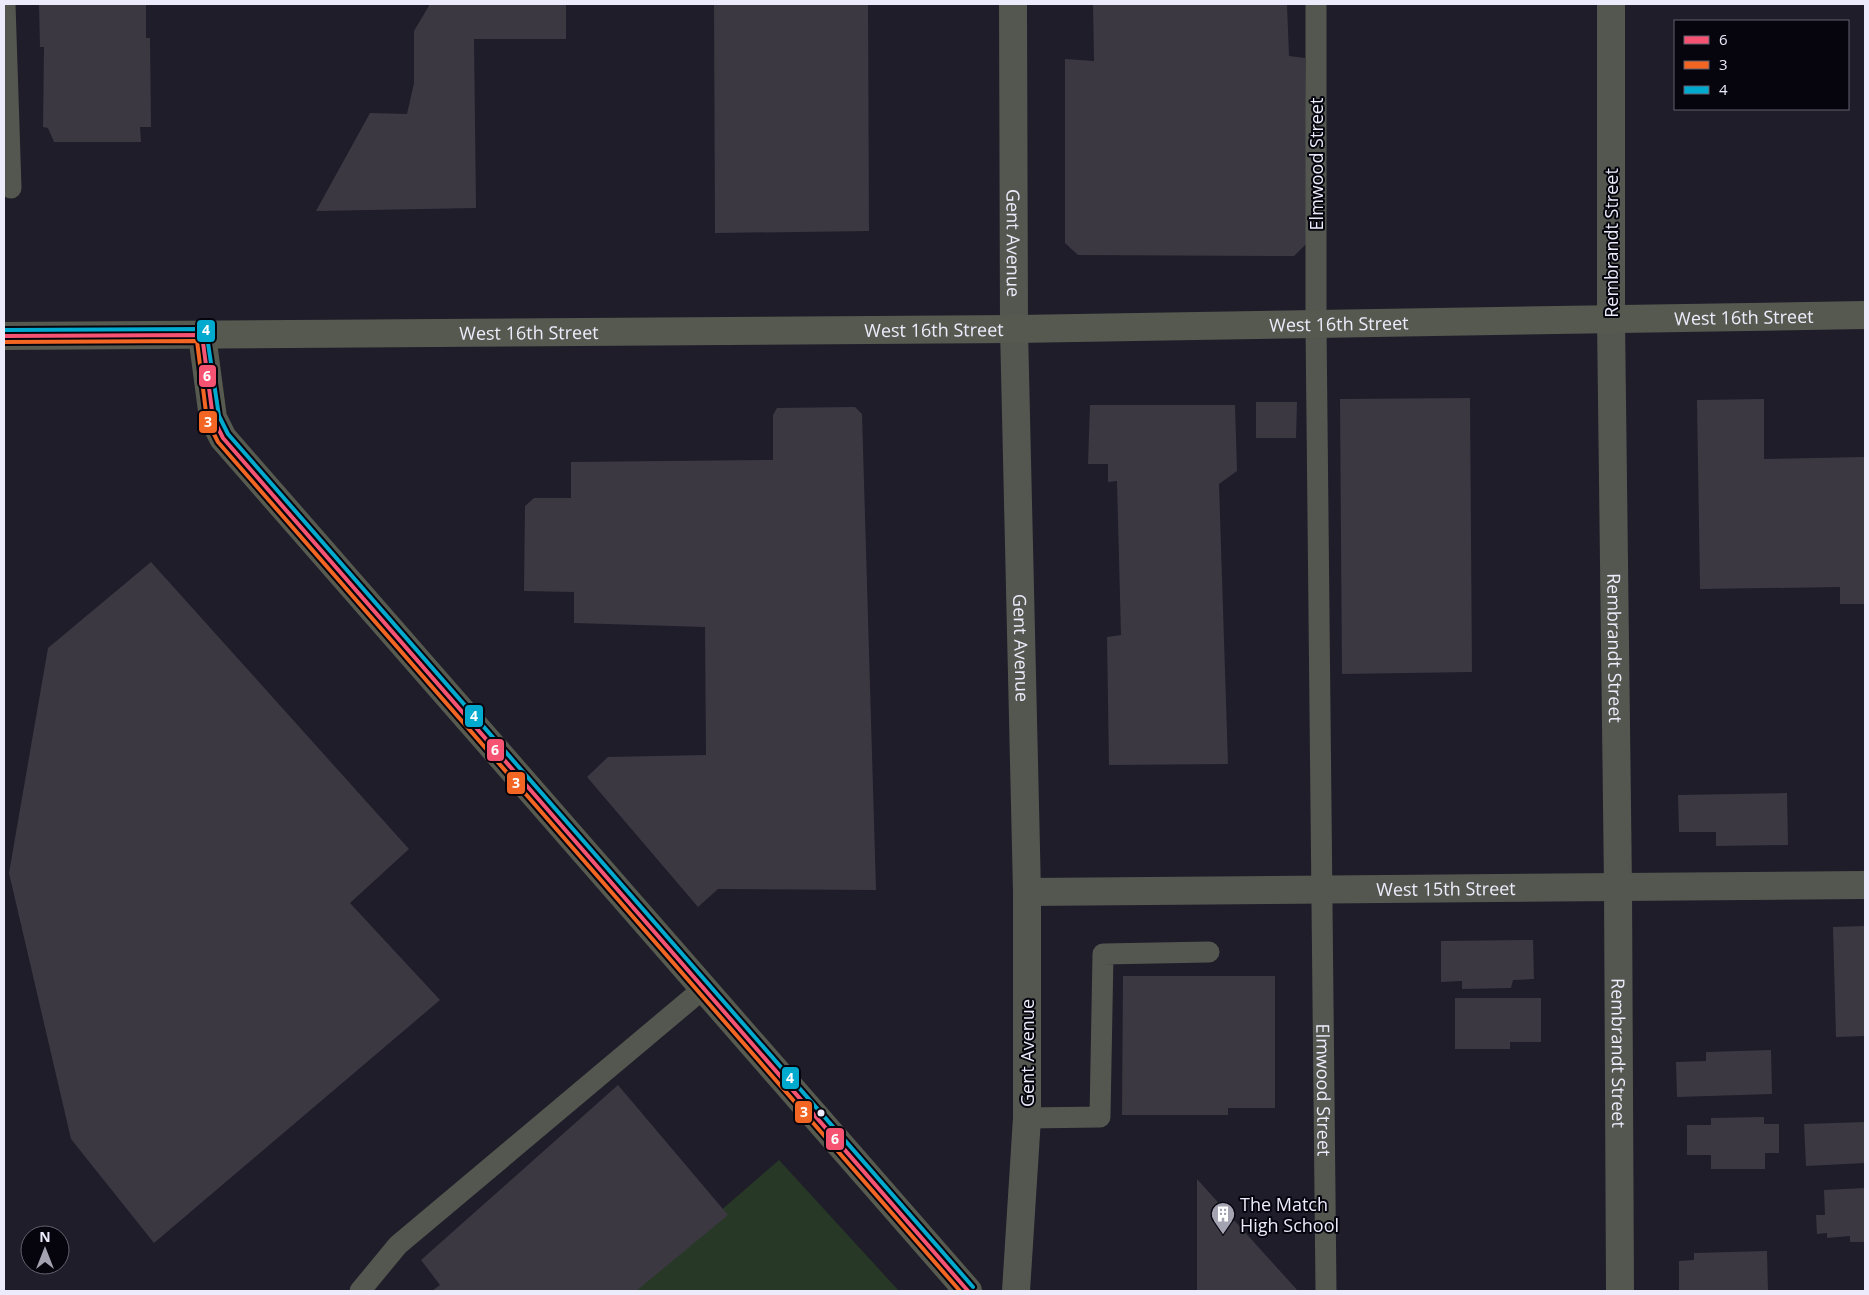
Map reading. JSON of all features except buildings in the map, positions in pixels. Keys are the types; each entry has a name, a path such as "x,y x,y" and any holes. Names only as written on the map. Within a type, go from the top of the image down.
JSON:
{"main road":[{"name":"West 16th Street","path":"4,336 1014,328 1865,316"},
{"path":"202,334 213,418 223,438 968,1291"}],"street":[{"name":"Gent Avenue","path":"1013,4 1014,328 1027,892 1027,1118 1016,1291"},
{"name":"Rembrandt Street","path":"1611,4 1620,1291"},
{"name":"West 15th Street","path":"1027,892 1865,885"}],"lane":[{"path":"5,4 11,188"},
{"name":"Elmwood Street","path":"1316,4 1316,324 1326,1291"},
{"path":"1027,1118 1100,1117 1103,954 1209,952"},
{"path":"360,1291 398,1245 704,988"}],"green space":[{"path":"779,1160 899,1291 628,1291"}],"transit line":[{"name":"4","path":"4,330 206,330 219,416 228,434 973,1287"},
{"name":"6","path":"4,336 202,335 213,418 223,438 968,1291"},
{"name":"3","path":"4,342 197,341 207,420 218,442 960,1291"}],"place":[{"name":"The Match High School","path":"1223,1235"}]}
